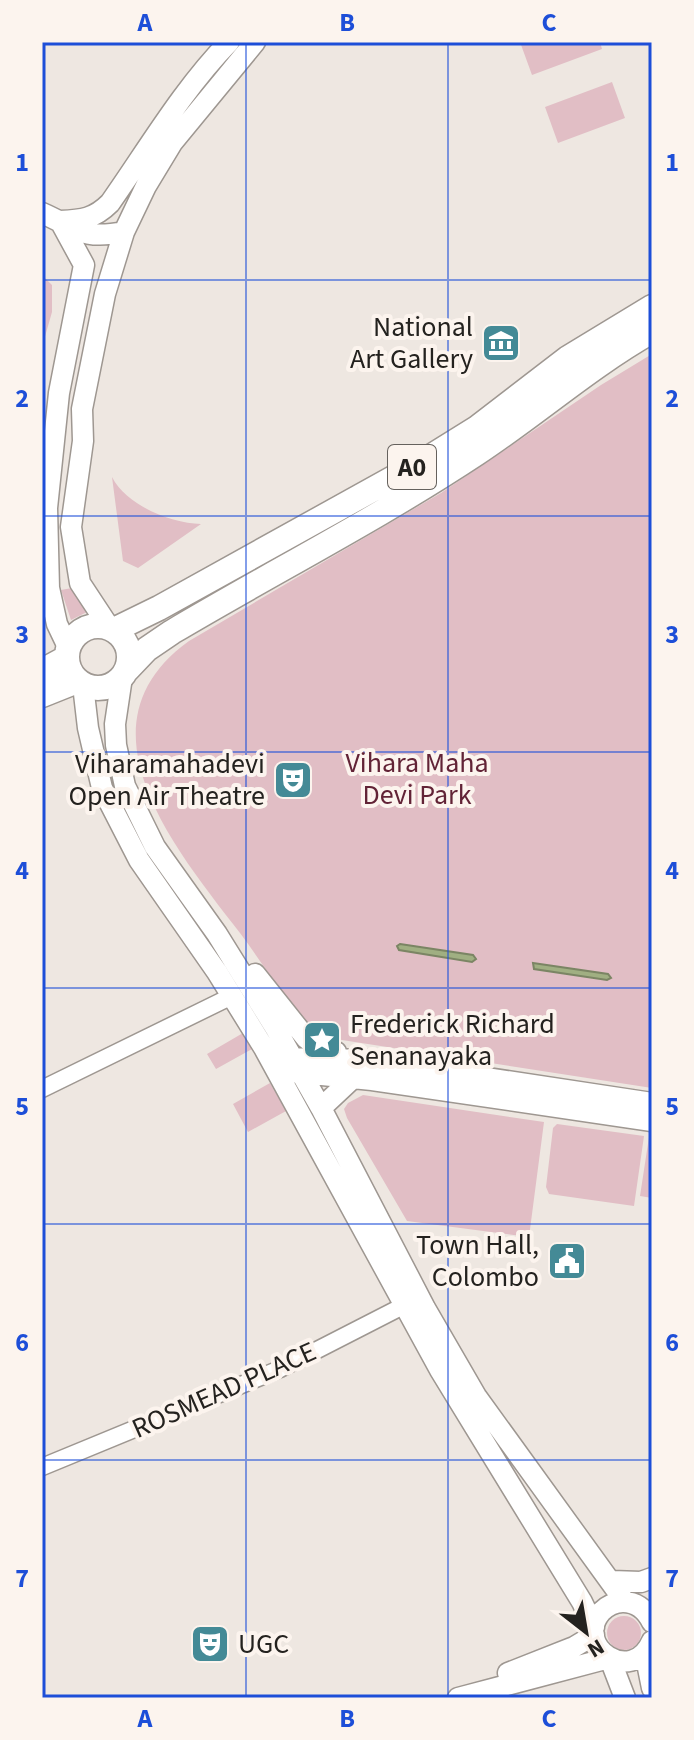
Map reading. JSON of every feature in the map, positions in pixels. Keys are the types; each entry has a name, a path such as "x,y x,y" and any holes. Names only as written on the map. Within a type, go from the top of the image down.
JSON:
{"highway":[{"name":"A0","path":"42,671 67,652 80,631 99,625 112,629 172,601 424,461 477,428 568,358 652,307"},
{"name":"A0","path":"124,674 147,649 172,632 413,493 652,331"},
{"path":"42,695 80,683 104,688 124,674 129,662 127,644 112,629"},
{"path":"67,652 68,667 80,683"}],"main road":[{"path":"51,217 87,220 98,215 229,42"},
{"path":"112,629 80,583 71,527 83,441 82,409 105,294 124,232 146,186 172,143 255,42"},
{"path":"198,80 201,107"},
{"path":"51,217 80,234 90,236 124,232"},
{"path":"51,217 84,265 59,393 46,536 53,606 67,652"},
{"path":"84,265 99,263 111,273"},
{"path":"124,674 115,724 116,745 125,786 155,847 217,934 296,1063 425,1308 476,1396 567,1526 628,1602 647,1613 652,1622"},
{"path":"80,683 102,788 139,860 232,996 274,1067 403,1306 582,1602 597,1646 610,1658 625,1698"},
{"path":"217,934 240,953 306,1038 326,1050 368,1060 652,1103"},
{"path":"274,1067 368,1060"},
{"path":"296,1063 353,1078 652,1121"},
{"path":"321,1108 353,1078"},
{"path":"612,1581 641,1582 652,1578"},
{"path":"464,1696 492,1680 574,1647 594,1631 601,1612 616,1603 652,1595"},
{"path":"464,1696 610,1658 628,1661 649,1647 652,1688"}],"street":[{"path":"42,1089 232,996"},
{"name":"ROSMEAD PLACE","path":"42,1467 280,1369 403,1306"}],"green space":[{"path":"520,42 600,42 602,49 532,75"},
{"path":"612,82 625,118 558,143 545,107"},
{"path":"42,275 52,285 52,312 42,347"},
{"name":"Vihara Maha Devi Park","path":"652,354 652,1088 319,1034 287,999 189,865 165,827 147,788 137,749 138,711 155,675 189,641 441,493"},
{"path":"112,477 127,496 150,511 201,524 138,568 123,561"},
{"path":"72,588 87,612 71,620 61,590"},
{"path":"243,1033 252,1049 216,1069 207,1054"},
{"path":"270,1083 286,1111 248,1132 233,1104"},
{"path":"363,1095 544,1122 529,1237 407,1221 347,1118 344,1109 348,1103"},
{"path":"557,1124 644,1136 634,1206 549,1194 546,1187 553,1128"},
{"path":"649,1137 652,1138 652,1198 640,1196"},
{"path":"624,1616 636,1621 641,1633 636,1645 624,1650 612,1645 607,1633 612,1621"}],"shaded area":[{"path":"397,946 473,955 476,959 472,962 399,950"},
{"path":"533,963 608,974 611,978 607,980 534,969"}],"place":[{"name":"National Art Gallery","path":"501,343"},
{"name":"Viharamahadevi Open Air Theatre","path":"293,780"},
{"name":"Frederick Richard Senanayaka","path":"322,1040"},
{"name":"Town Hall, Colombo","path":"567,1261"},
{"name":"UGC","path":"210,1644"}]}
